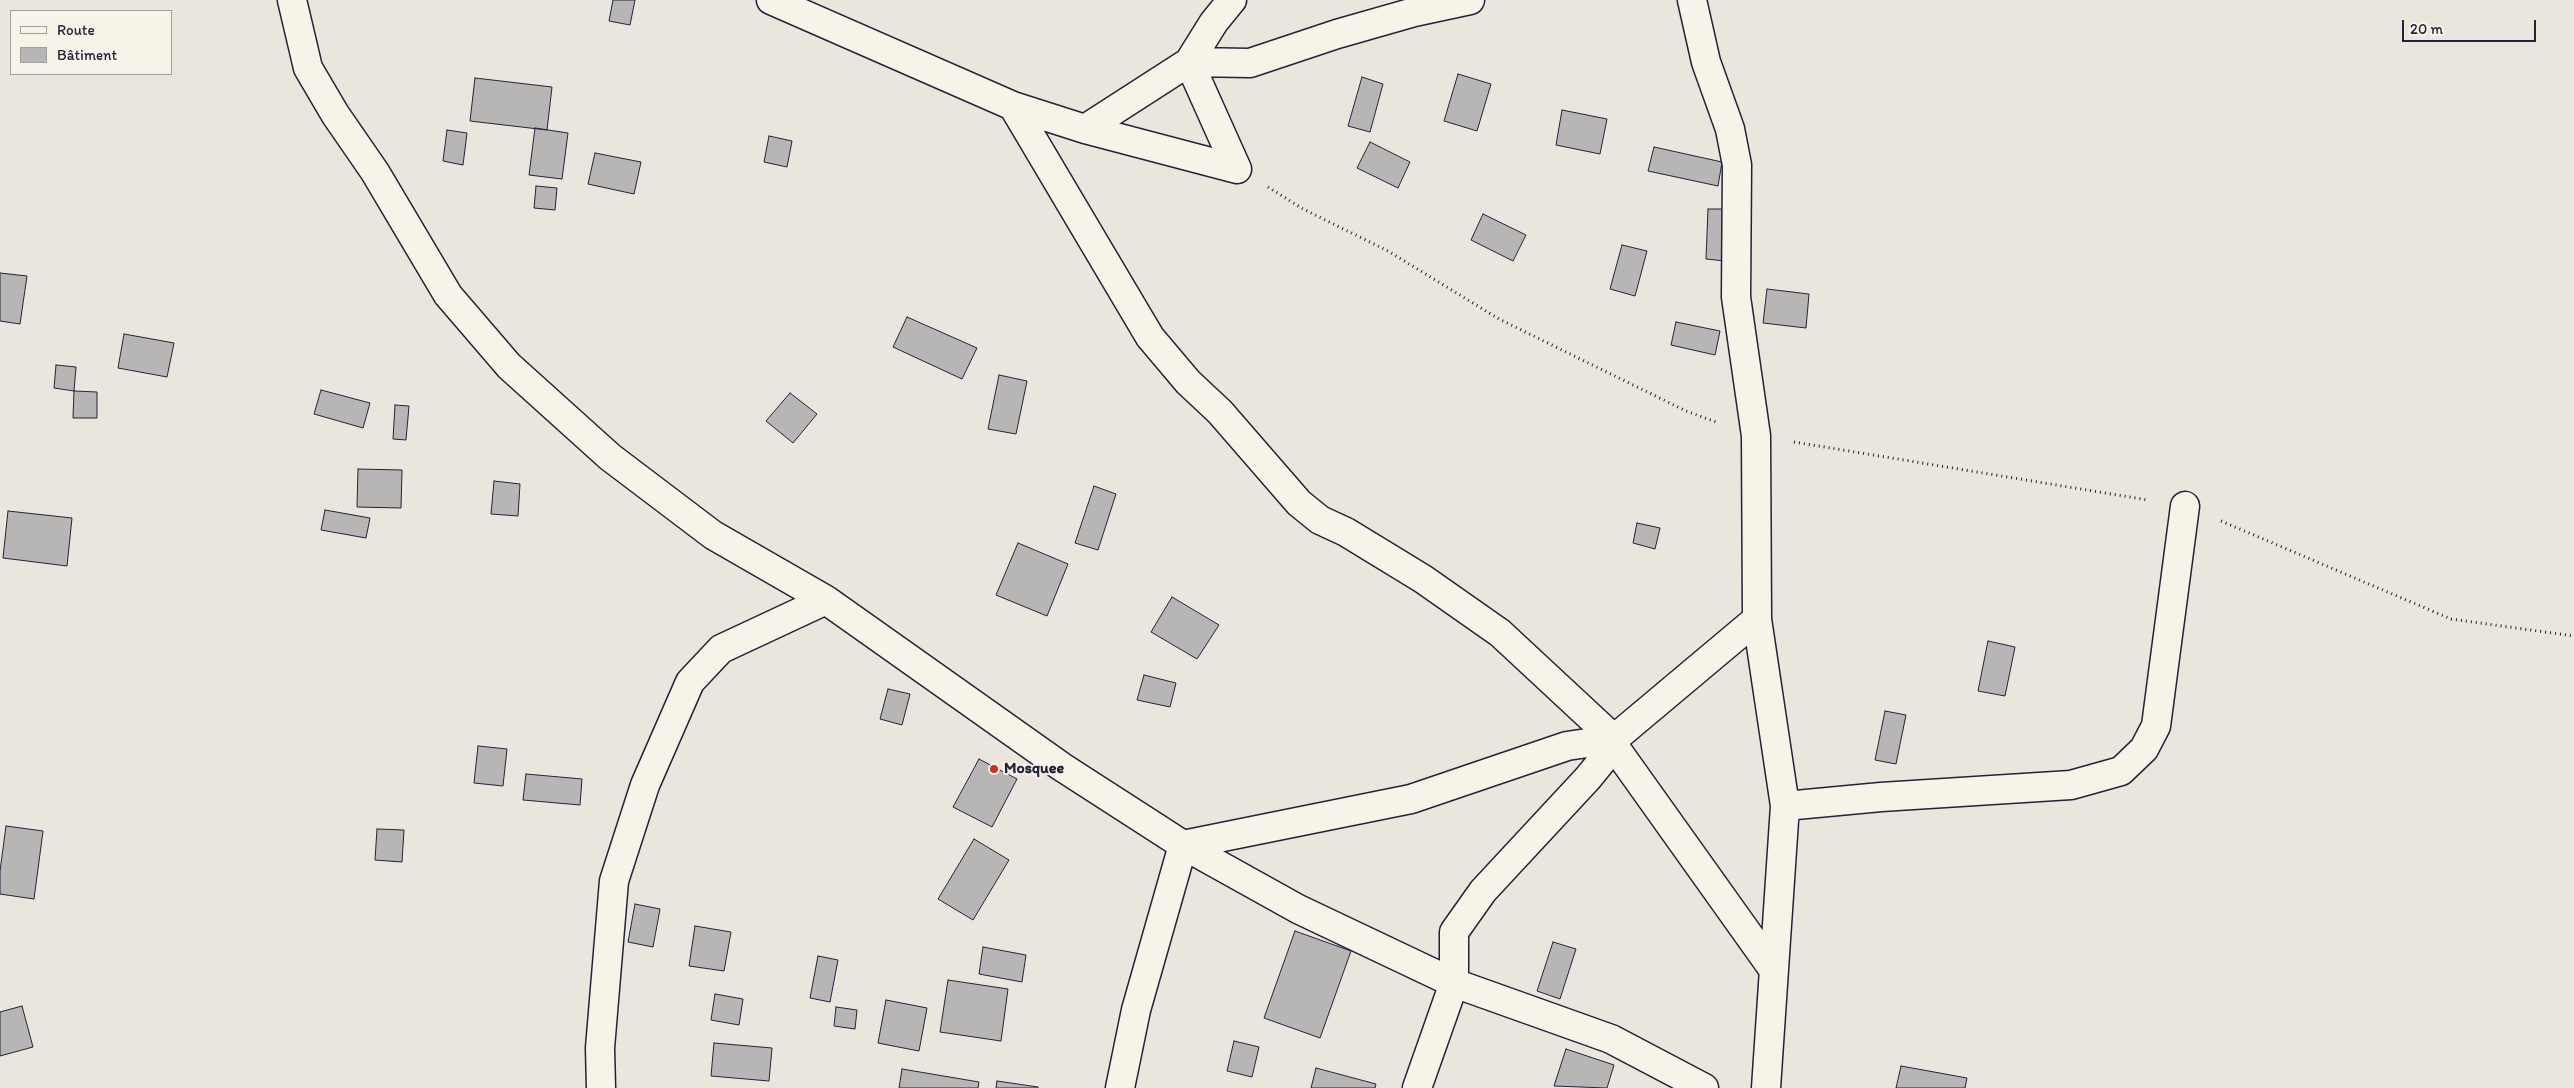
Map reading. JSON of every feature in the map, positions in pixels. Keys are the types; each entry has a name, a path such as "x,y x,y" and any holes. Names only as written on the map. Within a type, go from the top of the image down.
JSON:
{"street":[{"path":"292,0 308,68 335,114 380,180 448,295 509,366 610,457 713,534 826,600 1062,767 1183,845 1298,909 1454,983 1612,1039 1704,1088"},
{"path":"771,0 1013,106 1086,129 1236,169"},
{"path":"1086,129 1189,62 1214,22 1232,0"},
{"path":"1189,62 1250,63 1337,34 1414,12 1470,0"},
{"path":"1692,0 1706,62 1730,129 1737,166 1736,297 1756,436 1757,619 1785,806 1766,1088"},
{"path":"1189,62 1236,169"},
{"path":"1013,106 1150,336 1188,382 1220,412 1299,503 1320,520 1346,532 1423,579 1500,633 1614,743 1773,969"},
{"path":"1785,806 1881,797 2071,785 2120,771 2144,749 2156,726 2186,506"},
{"path":"601,1088 600,1048 614,881 645,786 690,682 721,650 826,600"},
{"path":"1417,1088 1454,983 1454,932 1483,891 1588,778 1614,743 1757,619"},
{"path":"1183,845 1412,799 1567,746 1614,743"},
{"path":"1120,1088 1136,1010 1183,845"}],"path":[{"path":"1236,169 1303,209 1388,252 1499,319 1686,411 1756,436 2186,506 2451,619 2574,636"}],"building":[{"path":"613,0 635,0 630,25 609,21"},
{"path":"1458,74 1491,84 1477,131 1444,121"},
{"path":"1362,77 1383,84 1370,132 1348,126"},
{"path":"475,78 552,87 547,130 470,121"},
{"path":"1562,110 1607,119 1600,154 1556,145"},
{"path":"535,128 568,133 562,179 529,175"},
{"path":"447,130 467,133 463,165 443,161"},
{"path":"769,136 792,141 787,167 764,162"},
{"path":"1370,142 1410,162 1398,188 1357,168"},
{"path":"1654,147 1722,162 1718,186 1648,171"},
{"path":"595,153 641,162 634,194 588,184"},
{"path":"536,186 557,188 555,210 534,208"},
{"path":"1708,209 1727,209 1725,261 1706,259"},
{"path":"1483,214 1526,235 1513,261 1471,240"},
{"path":"1622,245 1647,251 1635,296 1610,289"},
{"path":"0,273 27,276 20,324 0,321"},
{"path":"1767,289 1809,294 1806,328 1763,323"},
{"path":"907,317 977,348 962,379 893,347"},
{"path":"1676,322 1720,331 1715,355 1671,345"},
{"path":"124,334 174,343 167,377 118,368"},
{"path":"56,365 76,367 74,391 54,388"},
{"path":"999,375 1027,381 1016,434 988,429"},
{"path":"321,390 370,403 363,428 314,414"},
{"path":"74,391 97,392 97,418 73,418"},
{"path":"790,393 817,414 793,443 766,421"},
{"path":"395,405 409,406 406,440 393,439"},
{"path":"358,469 402,470 401,508 357,507"},
{"path":"494,481 520,484 518,516 491,514"},
{"path":"1094,486 1116,494 1098,550 1075,543"},
{"path":"325,510 370,518 366,538 321,530"},
{"path":"8,511 72,518 67,566 3,558"},
{"path":"1637,523 1660,528 1655,549 1633,543"},
{"path":"1018,543 1068,564 1047,616 996,595"},
{"path":"1172,597 1219,625 1197,659 1151,632"},
{"path":"1988,641 2015,647 2005,696 1978,691"},
{"path":"1144,675 1176,683 1170,707 1137,700"},
{"path":"888,689 910,694 902,725 880,719"},
{"path":"1885,711 1906,715 1896,764 1875,760"},
{"path":"478,746 507,749 503,786 474,783"},
{"path":"979,759 1017,779 992,827 953,807"},
{"path":"526,774 582,779 580,805 523,800"},
{"path":"6,826 43,831 34,899 0,894 0,871"},
{"path":"377,829 404,830 402,862 375,860"},
{"path":"974,839 1009,860 973,920 938,899"},
{"path":"635,904 660,909 653,947 628,942"},
{"path":"695,926 731,932 724,971 689,966"},
{"path":"1295,931 1351,951 1320,1038 1264,1018"},
{"path":"1553,942 1576,949 1560,999 1537,991"},
{"path":"983,947 1026,955 1022,982 979,974"},
{"path":"818,956 838,960 830,1002 810,998"},
{"path":"948,980 1008,989 1001,1041 940,1032"},
{"path":"715,994 743,999 739,1025 711,1020"},
{"path":"886,1000 927,1008 919,1051 878,1043"},
{"path":"22,1006 33,1047 0,1056 0,1012"},
{"path":"836,1007 857,1010 855,1029 834,1026"},
{"path":"1234,1041 1259,1047 1252,1077 1227,1071"},
{"path":"714,1043 772,1048 769,1081 711,1076"},
{"path":"1566,1049 1614,1065 1607,1088 1554,1086"},
{"path":"1901,1066 1967,1078 1965,1088 1896,1088"},
{"path":"1316,1068 1376,1084 1375,1088 1311,1088"},
{"path":"902,1069 979,1082 978,1088 899,1088"},
{"path":"997,1081 1038,1087 1038,1088 996,1088"}],"place":[{"name":"Mosquee","path":"994,769"}]}
